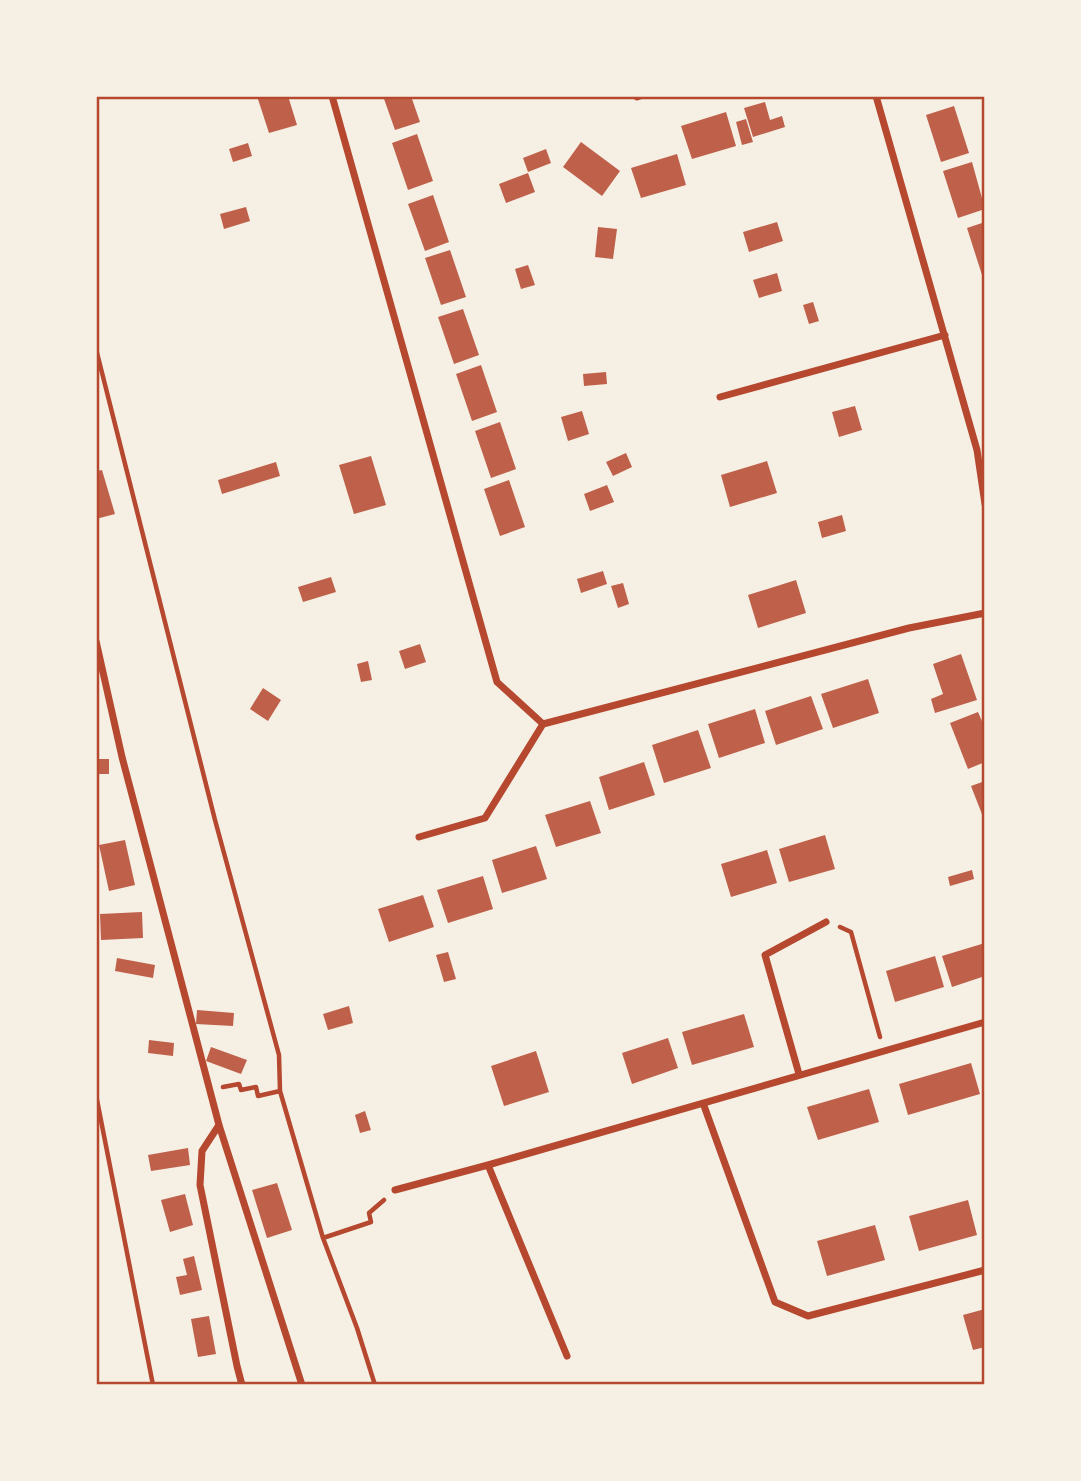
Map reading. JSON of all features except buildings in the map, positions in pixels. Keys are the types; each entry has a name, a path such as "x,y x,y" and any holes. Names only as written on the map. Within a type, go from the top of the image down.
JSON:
{"street":[{"path":"332,96 497,682 543,724"},
{"path":"876,96 977,450 985,504"},
{"path":"720,397 945,335"},
{"path":"419,837 485,818 543,724 909,628 985,613"},
{"path":"96,642 122,757 209,1089 302,1385"},
{"path":"799,1074 765,955 826,922"},
{"path":"395,1190 488,1166 985,1022"},
{"path":"703,1103 775,1302 808,1316 985,1270"},
{"path":"219,1125 202,1151 200,1185 242,1385"},
{"path":"488,1166 567,1356"}],"path":[{"path":"96,349 215,820 279,1055 281,1091 323,1238 375,1385"},
{"path":"826,922 851,932 881,1043"},
{"path":"209,1089 239,1084 241,1090 256,1087 258,1096 281,1091"},
{"path":"96,1095 153,1385"},
{"path":"323,1238 371,1222 369,1213 395,1190"}]}
